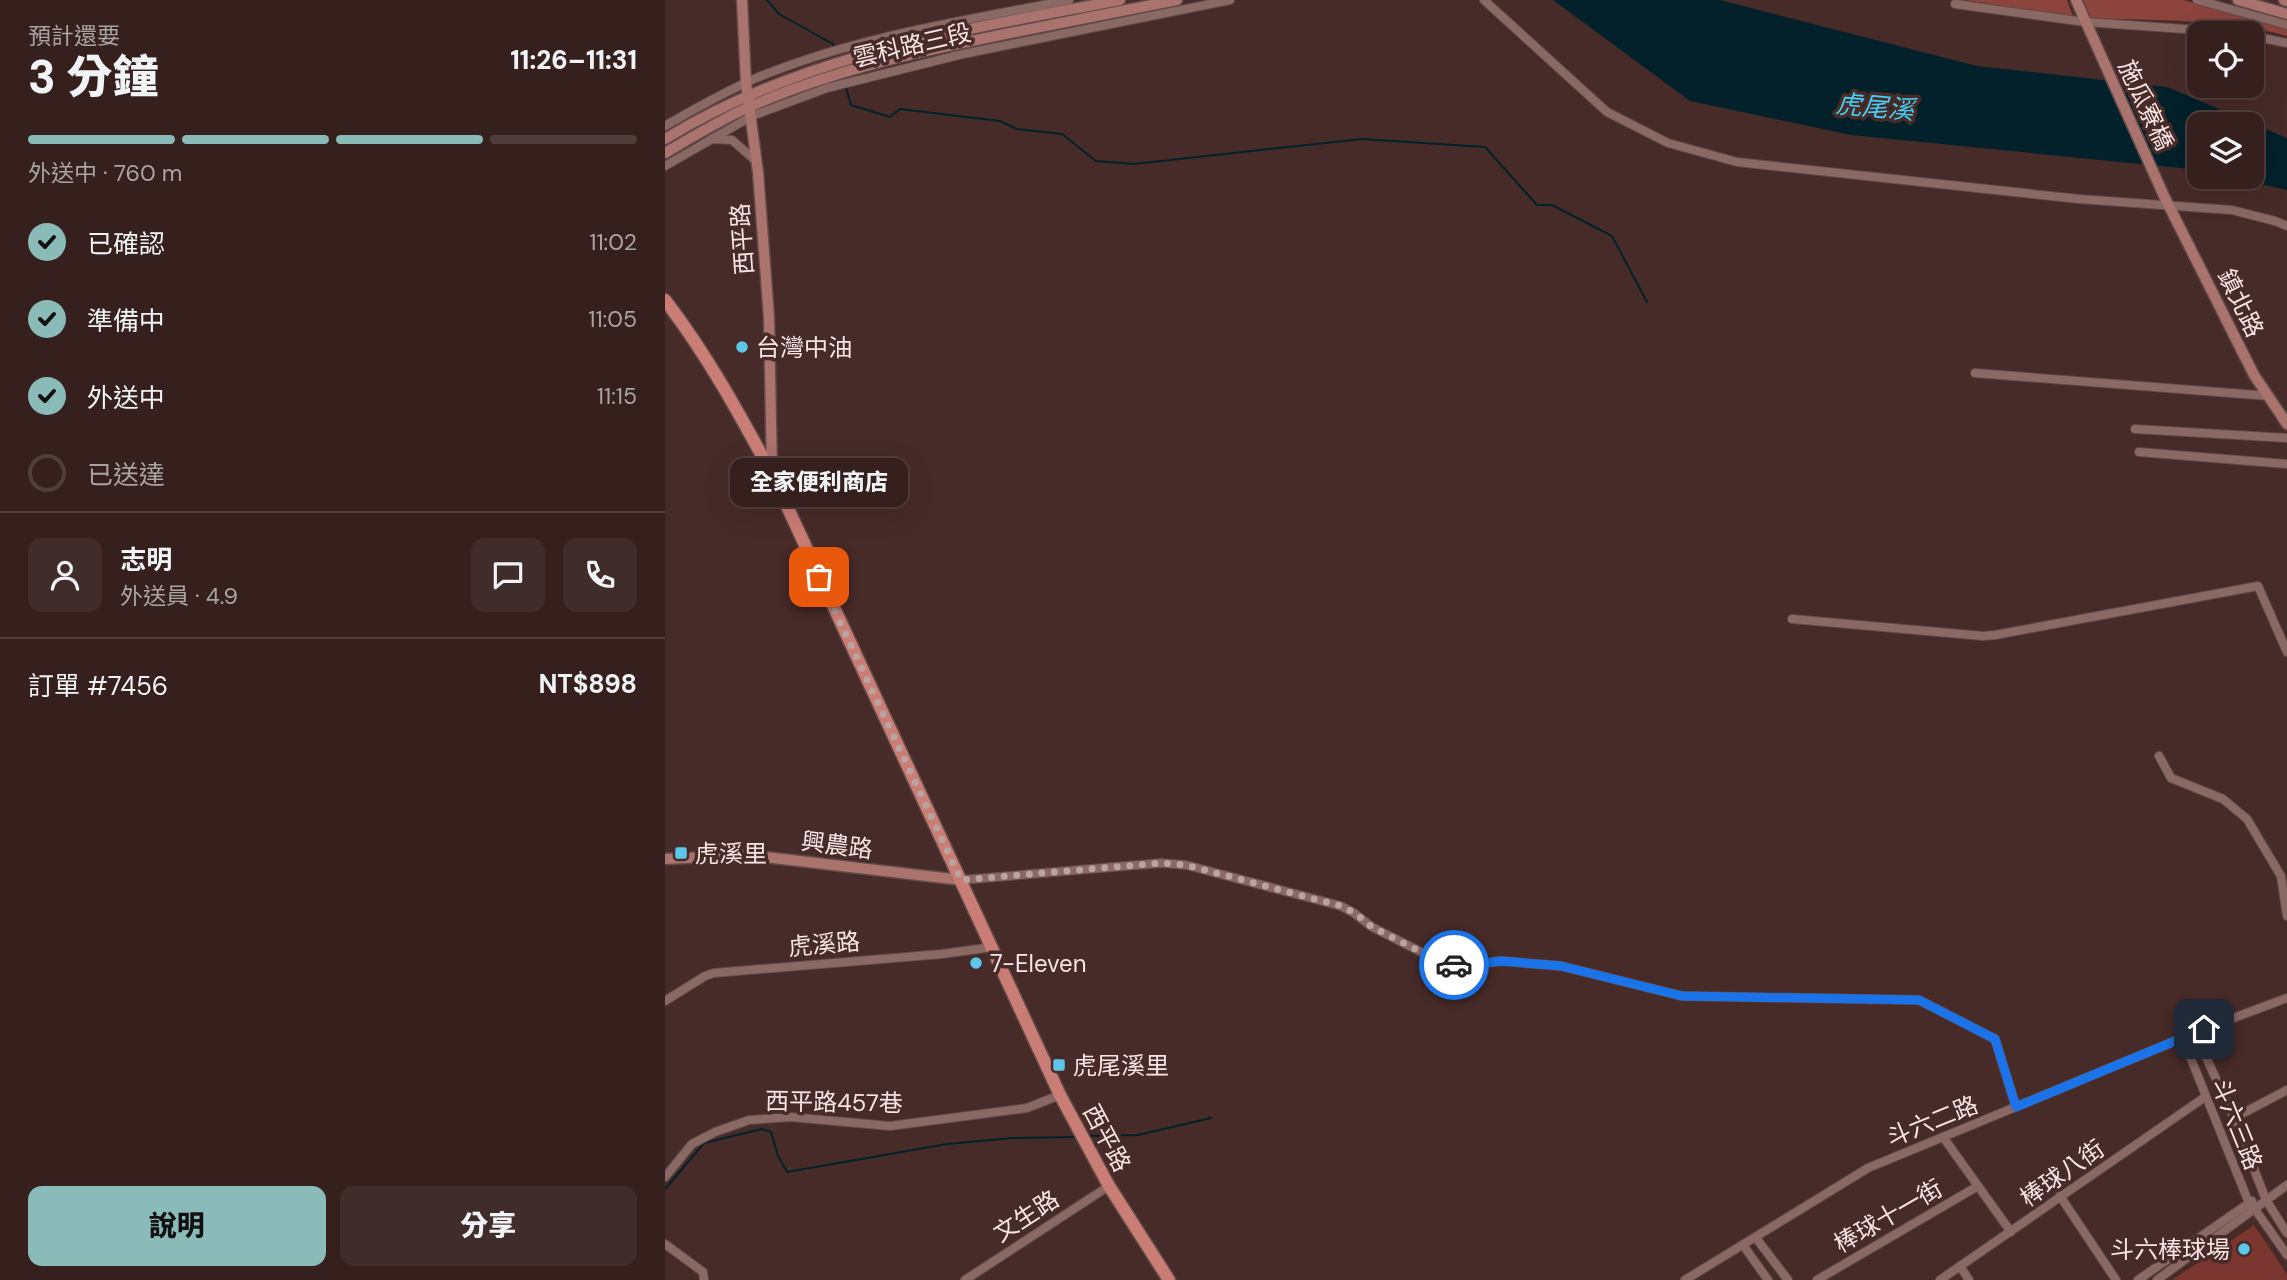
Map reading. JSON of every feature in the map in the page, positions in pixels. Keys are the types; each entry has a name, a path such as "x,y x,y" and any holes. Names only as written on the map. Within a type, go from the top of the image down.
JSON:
{"main road":[{"name":"西平路","path":"742,0 746,83 756,161 769,318 773,476"},
{"name":"雲科路三段","path":"665,139 705,116 750,106 813,64 942,35 1121,0"},
{"name":"施瓜寮橋","path":"2076,0 2166,200"},
{"path":"2238,0 2287,14"},
{"name":"雲科路三段","path":"665,153 750,106 820,80 914,54 1180,5"},
{"name":"鎮北路","path":"2166,200 2253,374 2287,424"},
{"name":"西平路","path":"665,300 701,349 773,476 1060,1095 1109,1186 1169,1280"},
{"name":"興農路","path":"665,859 748,855 961,880"}],"street":[{"name":"雲科路三段","path":"665,126 746,83 913,31 1069,0"},
{"path":"1180,5 1230,0"},
{"path":"1484,0 1607,112 1668,144 1737,162 2079,199 2166,200 2232,210 2287,226"},
{"path":"2197,0 2287,25"},
{"path":"1955,4 2087,27 2187,31"},
{"path":"2264,38 2287,43"},
{"name":"雲科路三段","path":"665,166 711,139 750,106"},
{"path":"711,139 732,140 756,161"},
{"path":"1975,373 2269,396"},
{"path":"2134,429 2287,439"},
{"path":"2139,452 2287,464"},
{"path":"1792,619 1983,636 2258,586 2287,652"},
{"path":"2159,756 2171,778 2223,799 2247,820 2281,876 2285,887 2287,916"},
{"path":"961,880 1150,864 1186,865 1341,906 1372,927 1443,963 1460,966 1501,961 1561,966 1682,996 1919,1000 1995,1039 2016,1107"},
{"name":"虎溪路","path":"665,1001 705,976 715,973 942,954 993,947"},
{"name":"斗六二路","path":"1685,1280 1868,1168 2195,1033 2287,998"},
{"name":"斗六三路","path":"2195,1033 2234,1118 2266,1200 2287,1233"},
{"name":"斗六三路","path":"2183,1039 2249,1202 2287,1255"},
{"path":"2234,1118 2287,1090"},
{"name":"西平路457巷","path":"665,1177 692,1144 715,1132 749,1120 789,1117 890,1126 1027,1108 1060,1095"},
{"name":"棒球八街","path":"1940,1280 2205,1097"},
{"path":"1943,1137 2011,1232"},
{"path":"2157,1280 2287,1185"},
{"name":"文生路","path":"965,1280 1109,1186"},
{"name":"棒球十一街","path":"1817,1280 1978,1186"},
{"path":"2060,1196 2116,1280"},
{"path":"2138,1280 2249,1202 2266,1200"},
{"path":"1756,1238 1788,1280"},
{"path":"665,1244 703,1272 704,1280"},
{"path":"1743,1245 1768,1280"},
{"path":"1960,1266 1969,1280"}],"shaded area":[{"path":"1964,0 2067,0 2073,17"},
{"path":"2083,0 2183,0 2258,21 2187,21 2091,18"},
{"path":"2264,23 2287,29 2287,36 2264,30"},
{"name":"斗六棒球場","path":"2254,1225 2287,1274 2287,1280 2172,1280"}],"water":[{"name":"虎尾溪","path":"1553,0 1720,0 1977,66 2167,87 2187,96 2187,98 2226,112 2187,112 2187,169 1851,135 1690,101"},
{"path":"2264,128 2287,138 2287,190 2264,185"}],"waterway":[{"path":"767,0 779,14 833,44 835,49"},
{"path":"846,88 851,105 890,117 900,109 1000,121 1017,129 1062,134 1096,161 1134,164 1362,139 1485,147 1537,205 1552,205 1612,236 1647,302"},
{"path":"1088,1136 1138,1135 1211,1118"},
{"path":"665,1189 704,1143 762,1129 771,1132 778,1156 787,1172 947,1144 1013,1138 1075,1137"}],"way so far":[{"path":"819,577 961,880 1161,863 1186,865 1341,906 1372,927 1443,963 1454,965"}],"place":[{"name":"台灣中油","path":"742,347"},
{"name":"全家便利商店","path":"819,577"},
{"name":"虎溪里","path":"681,853"},
{"name":"7-Eleven","path":"976,963"},
{"name":"虎尾溪里","path":"1059,1065"},
{"name":"斗六棒球場","path":"2244,1249"}],"route":[{"path":"1454,965 1501,961 1561,966 1682,996 1919,1000 1995,1039 2016,1107 2204,1029"}]}
